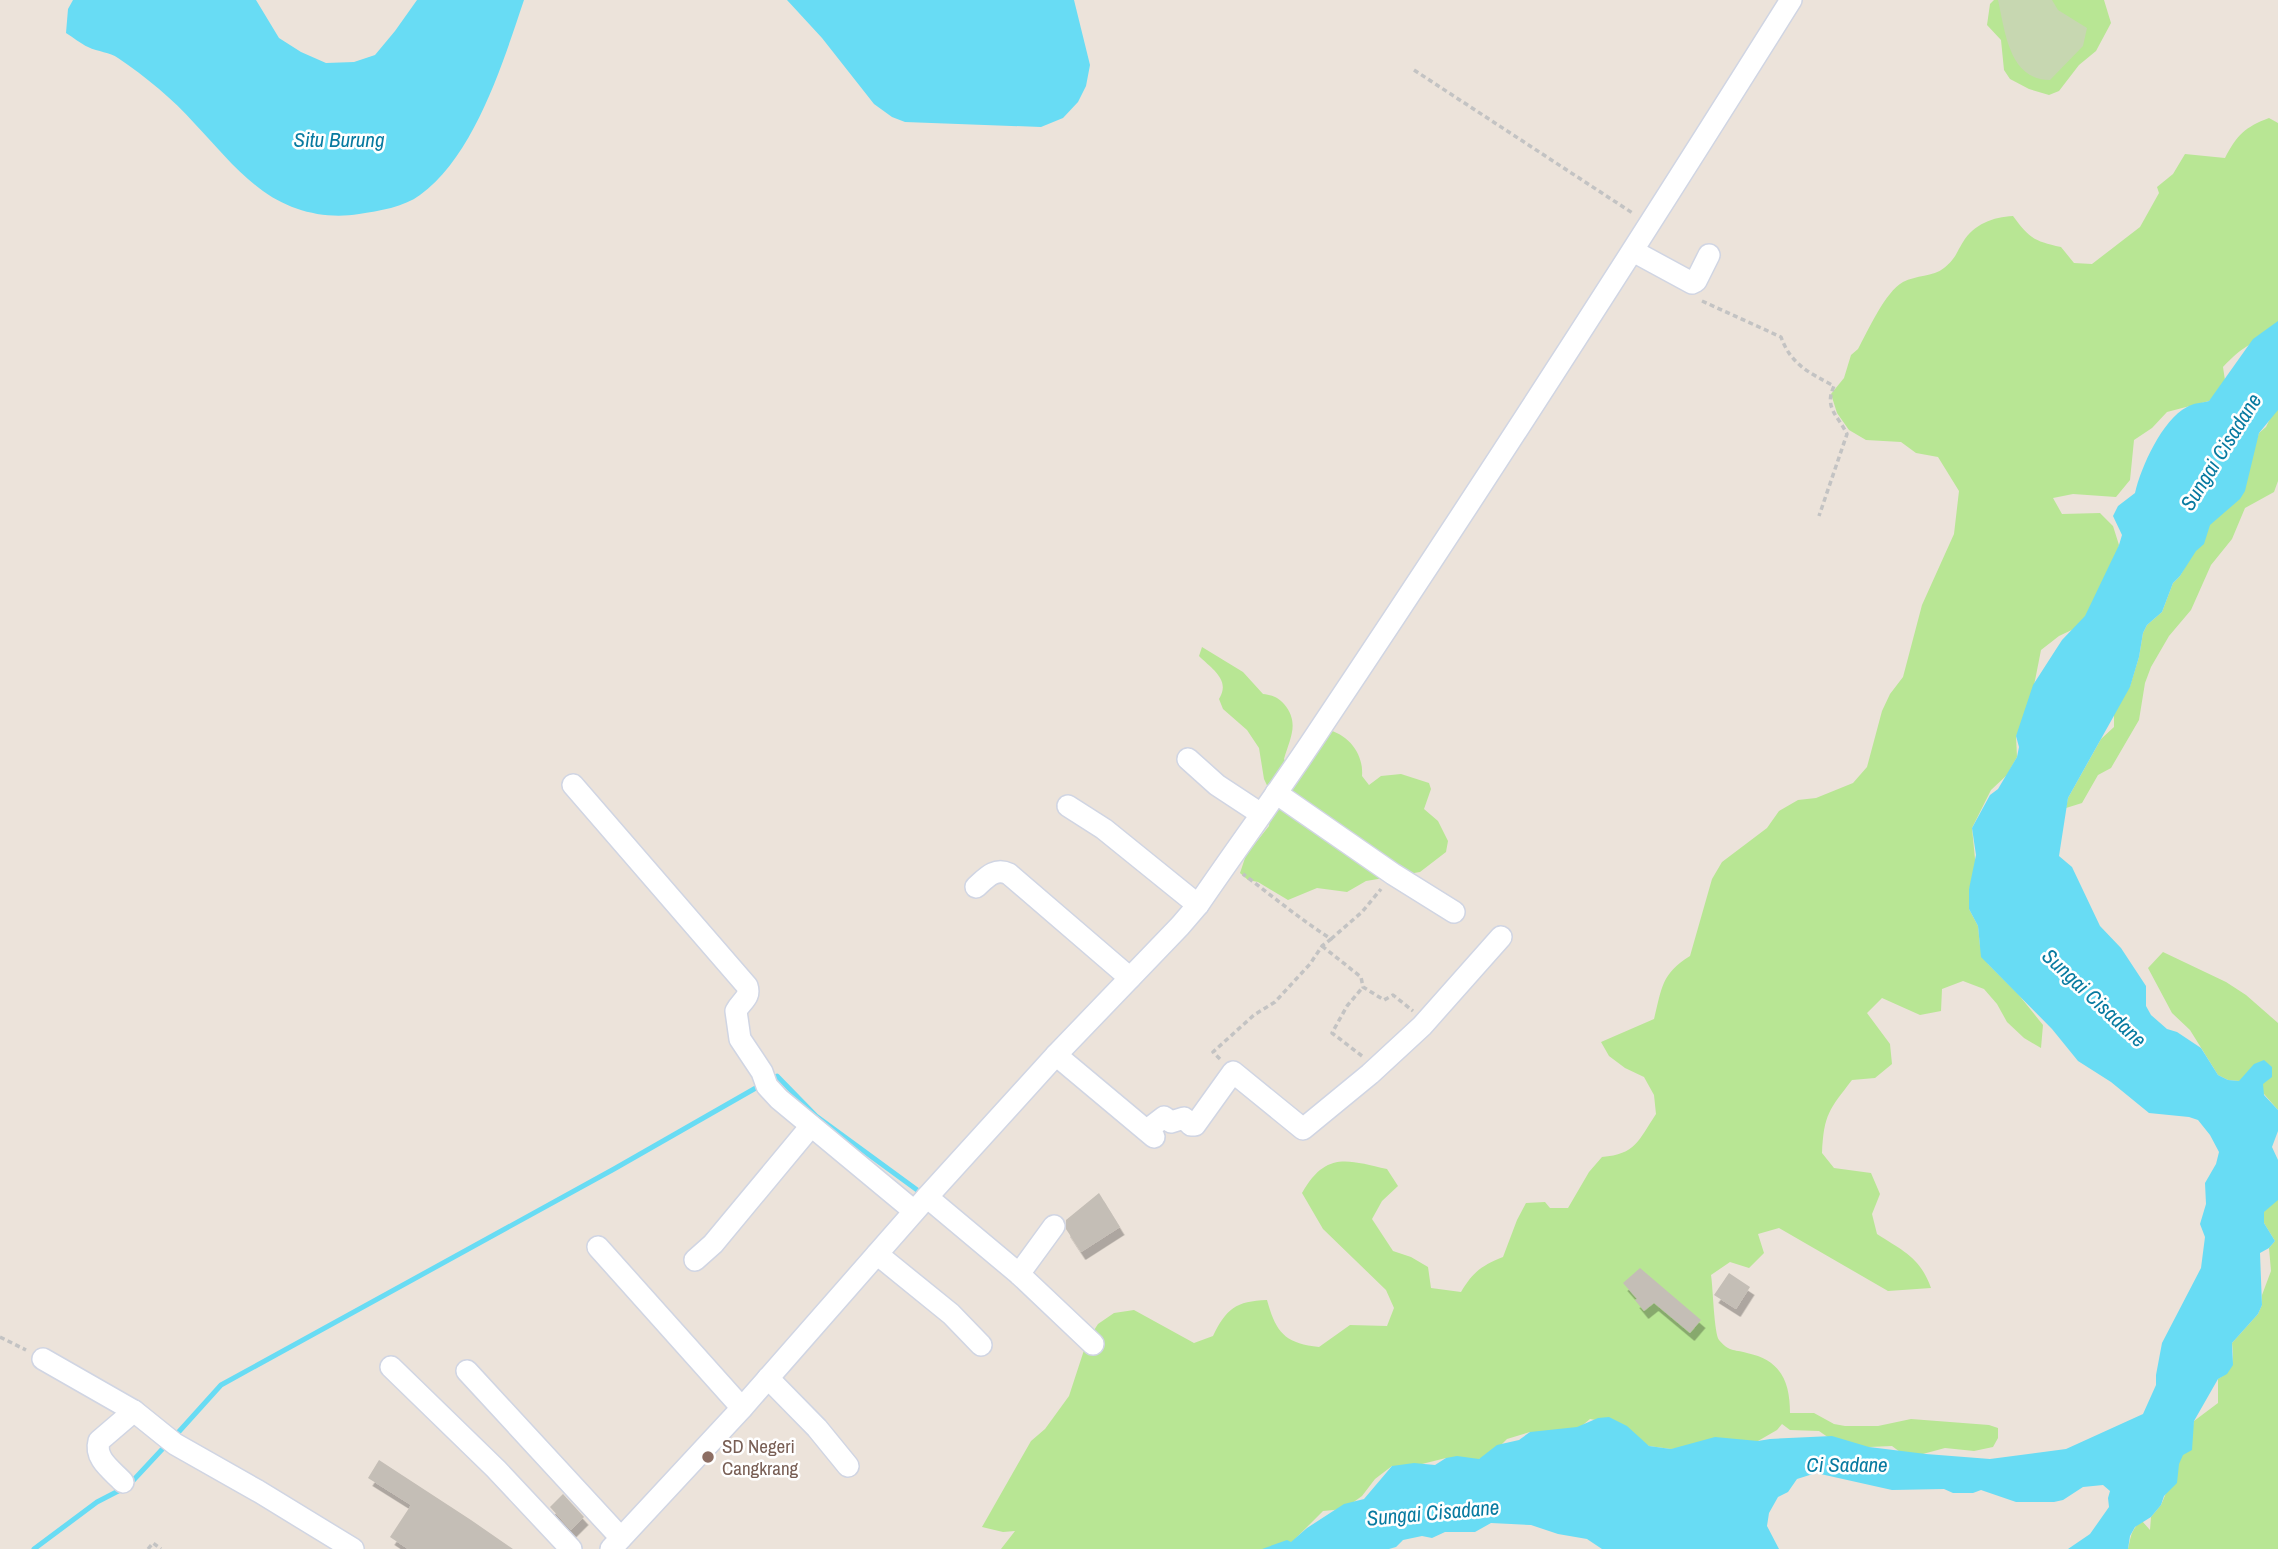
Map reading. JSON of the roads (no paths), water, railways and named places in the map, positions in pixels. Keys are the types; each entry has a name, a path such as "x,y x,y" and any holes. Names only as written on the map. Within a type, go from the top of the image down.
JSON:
{"street":[{"path":"467,1371 616,1544 742,1408 920,1204 1198,905 1641,256 1650,225 1791,0"},
{"path":"1641,256 1692,283 1696,281 1709,255"},
{"path":"1188,759 1217,785 1261,814"},
{"path":"573,785 747,986 747,997 736,1011 740,1039 762,1072 767,1086 811,1126 1019,1274 1093,1345"},
{"path":"1276,793 1393,874 1454,912"},
{"path":"1068,806 1104,829 1198,905"},
{"path":"976,887 988,875 997,872 1009,874 1130,978"},
{"path":"1056,1055 1151,1134 1164,1116 1171,1122 1184,1118 1191,1125 1195,1125 1233,1072 1303,1129 1378,1068 1426,1020 1501,937"},
{"path":"695,1260 713,1244 811,1126"},
{"path":"1019,1274 1054,1226"},
{"path":"598,1247 742,1408"},
{"path":"877,1254 951,1314 981,1345"},
{"path":"43,1359 134,1411 168,1440 353,1549"},
{"path":"391,1367 496,1469 571,1549"},
{"path":"768,1378 817,1428 848,1466"},
{"path":"123,1482 98,1455 97,1448 99,1441 134,1411"}],"water":[{"name":"Situ Burung","path":"73,0 256,0 279,38 326,63 354,62 375,55 417,0 524,0 485,106 457,156 439,178 420,195 399,205 359,214 333,216 306,211 270,196 242,174 178,106 149,81 115,56 88,47 66,33 68,9"},
{"path":"787,0 1074,0 1090,65 1086,86 1078,102 1063,118 1041,127 905,122 892,117 874,104 822,38"},
{"path":"2278,321 2278,410 2259,433 2245,491 2240,499 2210,525 2204,544 2173,583 2162,612 2147,625 2130,687 2068,798 2059,856 2072,867 2100,926 2121,948 2146,986 2146,1006 2151,1015 2167,1029 2177,1032 2201,1048 2218,1075 2228,1080 2239,1081 2254,1064 2264,1060 2272,1067 2272,1077 2263,1084 2264,1095 2278,1110 2278,1131 2272,1147 2278,1160 2278,1200 2264,1212 2264,1223 2275,1241 2260,1253 2262,1305 2258,1314 2232,1343 2233,1365 2227,1374 2218,1379 2194,1421 2192,1450 2183,1455 2177,1483 2164,1496 2161,1505 2151,1517 2135,1527 2128,1549 2068,1549 2090,1534 2109,1507 2110,1491 2103,1485 2083,1487 2063,1500 2054,1502 2016,1502 1981,1490 1973,1493 1953,1493 1944,1489 1892,1490 1816,1473 1797,1479 1788,1492 1778,1497 1769,1513 1767,1526 1779,1549 1602,1549 1587,1539 1558,1534 1531,1525 1491,1523 1475,1532 1445,1532 1432,1538 1422,1536 1403,1540 1396,1547 1389,1549 1262,1549 1287,1540 1291,1542 1344,1504 1364,1499 1392,1466 1414,1463 1435,1465 1446,1458 1457,1456 1479,1459 1497,1445 1519,1440 1530,1432 1577,1427 1598,1418 1609,1417 1627,1426 1649,1446 1671,1449 1715,1437 1758,1441 1832,1436 1869,1447 1990,1459 2066,1449 2143,1414 2156,1385 2162,1343 2201,1268 2205,1237 2200,1224 2206,1204 2205,1183 2216,1164 2219,1152 2198,1120 2149,1113 2111,1082 2078,1061 2052,1029 1981,957 1978,926 1969,909 1969,889 1976,855 1972,828 1990,795 1998,789 2017,757 2019,747 2016,736 2033,685 2062,640 2085,616 2119,545 2122,535 2113,516 2118,506 2135,493 2147,458 2161,433 2178,413 2187,407 2209,401 2253,339"}],"waterway":[{"path":"771,1080 777,1076 816,1116 924,1195"},
{"path":"175,1436 221,1385 761,1085"},
{"path":"34,1549 97,1502 128,1486 168,1443"}],"place":[{"name":"SD Negeri Cangkrang","path":"708,1457"}],"water label":[{"name":"Sungai Cisadane","path":"2221,452"},
{"name":"Sungai Cisadane","path":"2094,998"},
{"name":"Ci Sadane","path":"1847,1465"},
{"name":"Sungai Cisadane","path":"1433,1513"}]}
